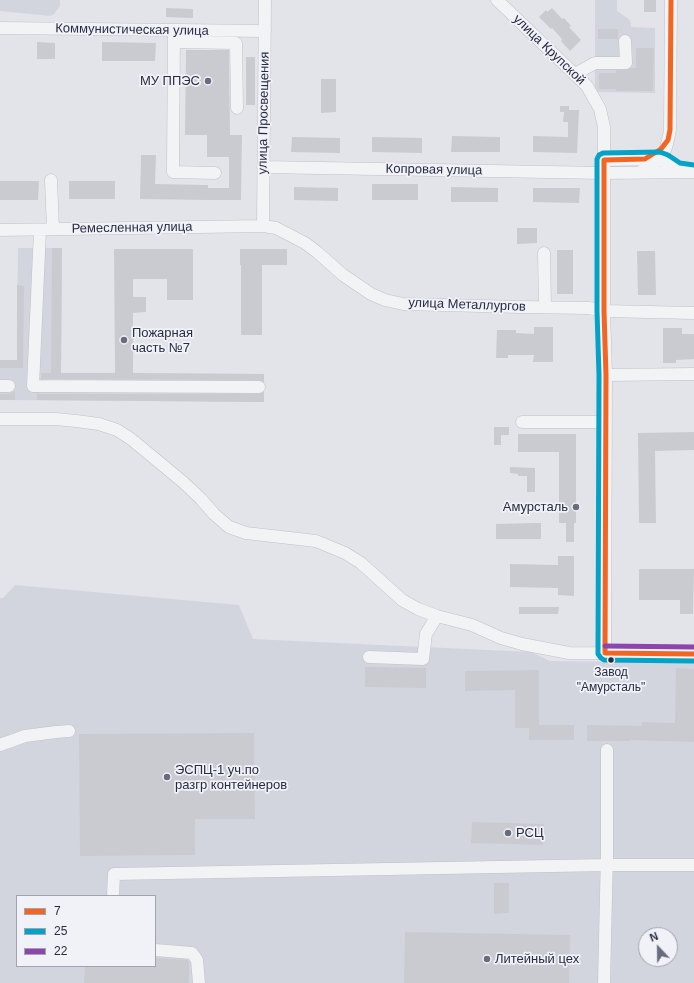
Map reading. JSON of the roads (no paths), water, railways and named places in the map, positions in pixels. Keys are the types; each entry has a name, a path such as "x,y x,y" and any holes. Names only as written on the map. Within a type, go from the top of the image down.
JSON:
{"street":[{"name":"улица Просвещения","path":"263,226 265,0"},
{"name":"улица Крупской","path":"497,0 587,86 600,109 604,127 604,311 606,375 605,653"},
{"path":"635,173 643,171 656,162 664,154 667,147 670,130 671,0"},
{"name":"Коммунистическая улица","path":"0,28 174,36 265,31"},
{"path":"215,173 173,172 174,36 236,42 237,108"},
{"path":"575,74 595,63 626,63 625,41"},
{"path":"645,159 661,149 668,140"},
{"path":"604,160 659,159 669,163 674,168 689,172"},
{"name":"Копровая улица","path":"263,167 635,173"},
{"path":"635,173 689,172"},
{"path":"51,180 53,229"},
{"name":"Ремесленная улица","path":"0,230 263,226"},
{"name":"улица Металлургов","path":"263,226 276,228 306,243 343,275 371,294 386,300 403,304 589,308 604,311 694,313"},
{"path":"40,230 33,386 259,387"},
{"path":"544,253 545,307"},
{"path":"606,375 694,374"},
{"path":"0,420 76,421 99,424 117,430 131,439 183,482 229,527 246,533 316,541 345,553 361,563 402,600 418,609 437,616 472,625 501,638 522,644 569,653 694,654"},
{"path":"522,422 605,422"},
{"path":"369,658 422,659 426,634 437,616"},
{"path":"0,745 25,736 69,731"},
{"path":"604,983 607,865 607,750"},
{"path":"113,895 114,874 607,865 694,865"},
{"path":"156,950 192,953 197,960 199,983"}],"place":[{"name":"МУ ППЭС","path":"208,81"},
{"name":"Пожарная часть №7","path":"124,340"},
{"name":"Амурсталь","path":"576,507"},
{"name":"Завод \"Амурсталь\"","path":"611,660"},
{"name":"ЭСПЦ-1 уч.по разгр контейнеров","path":"167,777"},
{"name":"РСЦ","path":"508,833"},
{"name":"Литейный цех","path":"487,959"}]}
